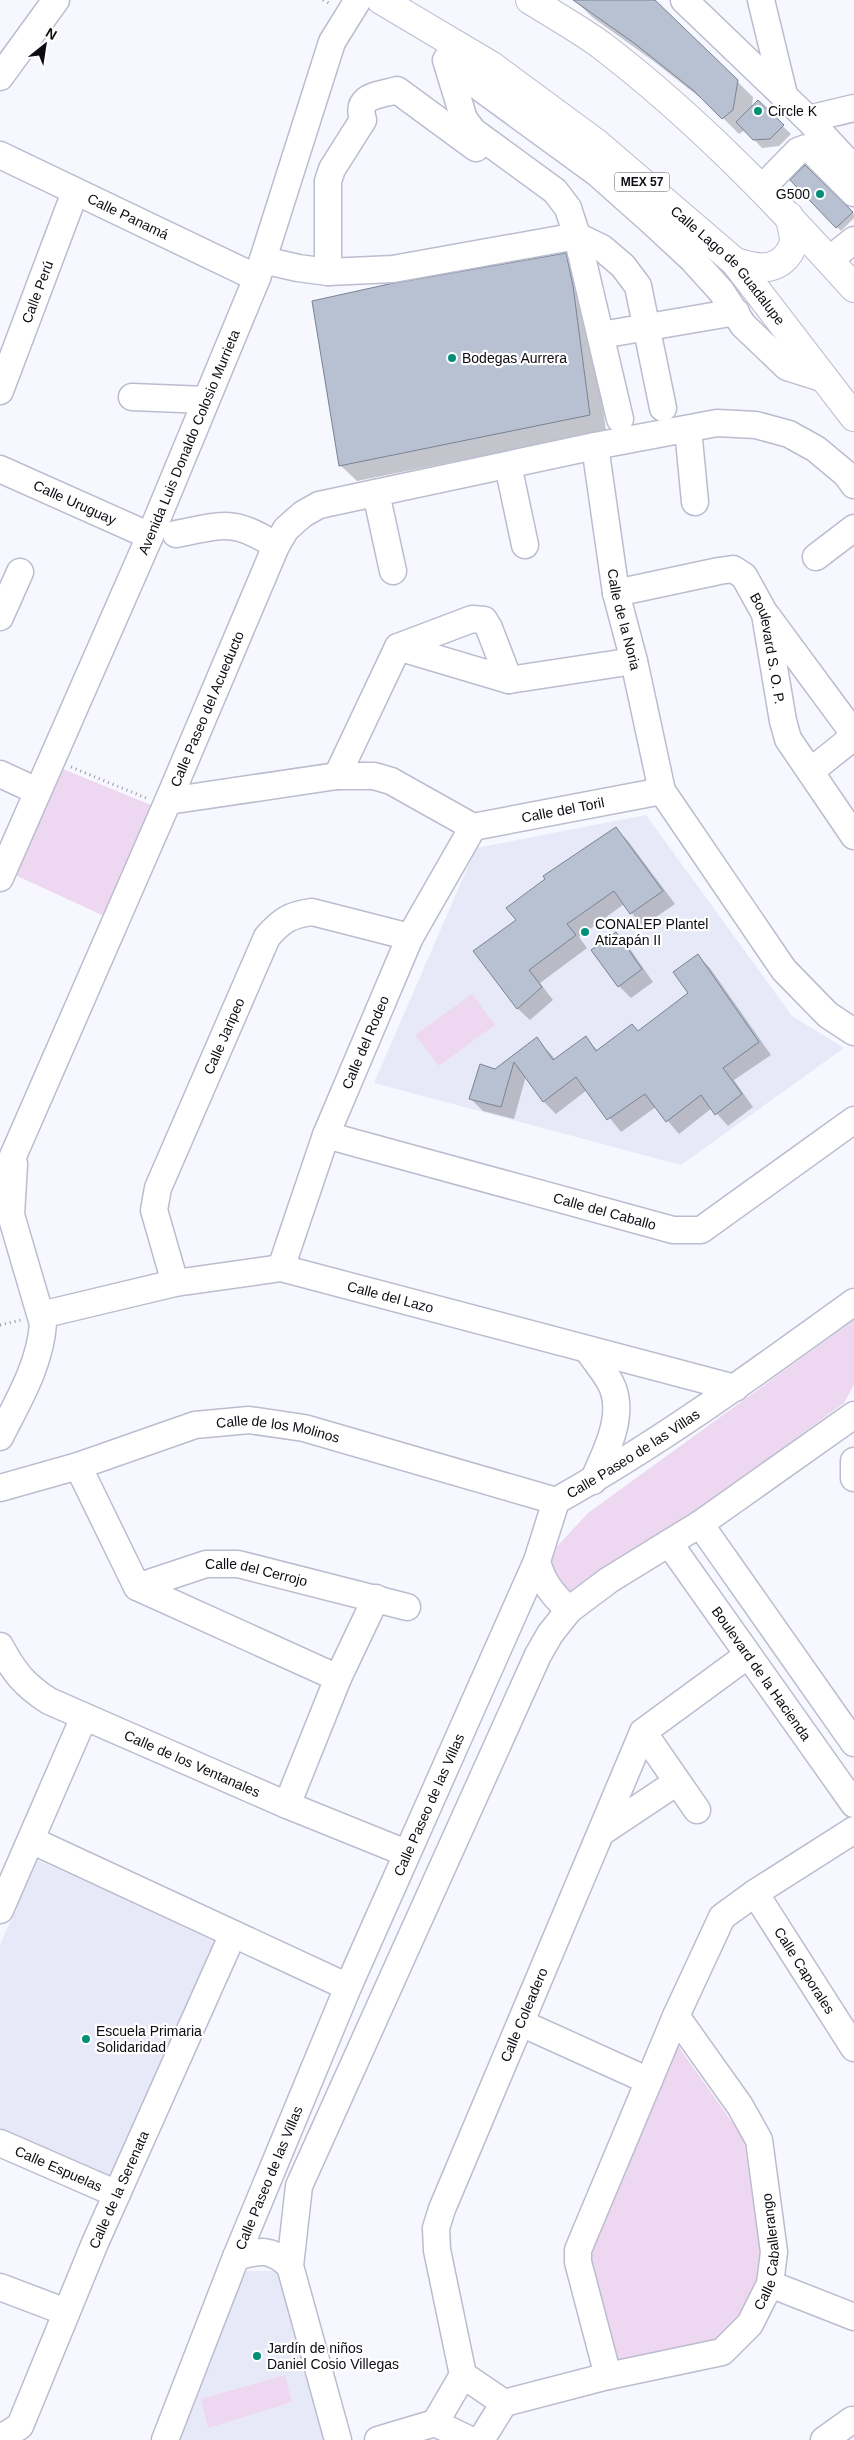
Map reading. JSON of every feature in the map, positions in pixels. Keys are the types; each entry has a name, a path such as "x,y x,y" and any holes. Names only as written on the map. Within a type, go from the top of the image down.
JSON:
{"main road":[{"name":"Calle Lago de Guadalupe","path":"381,0 492,66 595,142 736,262 854,417"},
{"path":"530,0 607,50 680,111 789,216 854,288"},
{"path":"736,262 758,268 771,268 782,262 791,250 794,240 789,216"}],"street":[{"path":"0,77 56,0"},
{"name":"Avenida Luis Donaldo Colosio Murrieta","path":"0,878 36,791 150,536 260,269 332,42 358,0"},
{"path":"684,0 785,99 808,118 854,169"},
{"path":"761,0 785,99"},
{"path":"431,30 448,64 464,119 473,131 555,191 568,208 575,228 620,419"},
{"path":"448,64 596,173 692,259 736,312 743,325 787,367 825,379"},
{"path":"328,272 328,181 332,169 363,120 360,110 361,104 367,99 397,90 623,266 638,286 663,408"},
{"path":"808,118 854,108"},
{"path":"761,189 798,151 806,148 813,152 854,193"},
{"name":"Calle Panamá","path":"0,155 75,192 260,269 328,272 393,269 575,228"},
{"name":"Calle Perú","path":"0,391 75,192"},
{"path":"829,260 854,240"},
{"path":"601,335 736,312"},
{"path":"132,397 206,400"},
{"path":"595,446 688,429 727,424 756,425 788,434 816,449 846,474 854,485"},
{"path":"688,429 695,502"},
{"name":"Calle Paseo del Acueducto","path":"0,1186 168,802 276,546 286,529 303,514 319,506 595,446"},
{"name":"Calle de la Noria","path":"595,446 616,593 634,661 662,791"},
{"path":"508,465 525,545"},
{"name":"Calle Uruguay","path":"0,469 150,536"},
{"path":"376,493 393,571"},
{"path":"176,534 228,525 244,528 276,546"},
{"path":"816,557 854,528"},
{"name":"Boulevard S. O. P.","path":"616,593 733,569 744,576 765,614 783,721 788,739 854,836"},
{"path":"0,617 20,572"},
{"path":"765,614 850,727 851,734 846,743 811,771"},
{"path":"337,776 398,647 472,619 484,620 489,628 509,680"},
{"path":"398,647 509,680 634,661"},
{"path":"0,774 36,791"},
{"path":"168,802 337,776 374,776 391,781 473,827"},
{"path":"662,791 784,970 828,1015 854,1032"},
{"name":"Calle del Toril","path":"473,827 662,791"},
{"name":"Calle del Rodeo","path":"280,1268 326,1136 410,937 473,827"},
{"name":"Calle Jaripeo","path":"175,1282 154,1210 158,1188 267,937 281,921 297,914 312,912 410,937"},
{"name":"Calle del Caballo","path":"326,1136 672,1230 702,1230 854,1120"},
{"path":"0,1437 28,1382 42,1342 41,1315 11,1215 15,1152"},
{"name":"Calle del Lazo","path":"41,1315 175,1282 280,1268 735,1388"},
{"name":"Calle Paseo de las Villas","path":"165,2440 236,2257 348,1987 537,1561 556,1501 593,1481 735,1388 854,1302"},
{"path":"588,1350 611,1383 616,1409 610,1445 593,1481"},
{"path":"338,2440 290,2266 299,2186 538,1655 550,1634 569,1610 609,1580 700,1524 854,1415"},
{"name":"Calle de los Molinos","path":"0,1488 78,1466 195,1425 249,1420 304,1428 556,1501"},
{"path":"854,1461 854,1478"},
{"path":"78,1466 137,1587 338,1678"},
{"path":"700,1524 854,1743"},
{"name":"Boulevard de la Hacienda","path":"669,1543 854,1804"},
{"path":"537,1561 547,1588 569,1610"},
{"name":"Calle del Cerrojo","path":"137,1587 206,1564 238,1564 407,1607"},
{"path":"287,1805 338,1678 376,1598"},
{"name":"Calle de los Ventanales","path":"0,1646 15,1673 31,1690 49,1702 287,1805 406,1853"},
{"path":"697,1810 643,1732 748,1655"},
{"path":"0,1910 84,1717"},
{"name":"Calle Coleadero","path":"463,2375 437,2250 436,2228 442,2208 643,1732"},
{"path":"602,1832 677,1782"},
{"path":"608,2376 578,2262 578,2250 676,2016 722,1917 755,1893 854,1830"},
{"path":"31,1840 348,1987"},
{"name":"Calle Caporales","path":"755,1893 854,2048"},
{"name":"Calle de la Serenata","path":"3,2437 20,2426 66,2312 117,2194 233,1934"},
{"name":"Calle Caballerango","path":"504,2404 608,2376 722,2352 750,2324 770,2284 774,2252 759,2140 740,2106 676,2016"},
{"path":"521,2023 648,2081"},
{"name":"Calle Espuelas","path":"0,2143 117,2194"},
{"path":"236,2257 256,2251 267,2252 280,2257 290,2266"},
{"path":"770,2284 854,2317"},
{"path":"0,2288 66,2312"},
{"path":"435,2423 463,2375 504,2404 481,2440"},
{"path":"378,2440 435,2423 470,2440"},
{"path":"824,2440 850,2425"}],"path":[{"path":"323,0 329,3"},
{"path":"51,759 154,801 168,802"}],"shaded area":[{"path":"63,769 151,805 104,916 15,875"},
{"name":"CONALEP Plantel Atizapán II","path":"646,815 792,1016 844,1048 681,1165 374,1083 476,848"},
{"path":"472,994 495,1025 439,1066 415,1035"},
{"path":"854,1320 854,1385 844,1403 709,1502 568,1597 551,1583 550,1554 588,1513"},
{"name":"Escuela Primaria Solidaridad","path":"37,1860 216,1939 110,2182 0,2133 0,1945"},
{"path":"676,2043 744,2139 763,2274 745,2321 719,2347 615,2370 583,2257"},
{"name":"Jardín de niños Daniel Cosio Villegas","path":"243,2271 283,2271 328,2440 174,2440"},
{"path":"285,2375 292,2402 208,2428 201,2399"}],"building":[{"path":"573,0 655,0 738,80 733,110 722,119 694,91 634,43"},
{"name":"Circle K","path":"758,100 784,125 770,139 753,140 736,122"},
{"name":"G500","path":"805,165 853,212 836,228 790,180"},
{"name":"Bodegas Aurrera","path":"566,253 573,286 590,415 339,466 312,301 389,284"},
{"path":"616,827 663,891 630,914 614,891 567,924 576,935 529,970 542,987 517,1009 473,951 516,920 506,908 545,879 543,876"},
{"path":"616,932 642,969 618,987 591,950"},
{"path":"698,954 759,1042 723,1068 742,1094 715,1115 701,1095 666,1122 645,1094 607,1120 576,1077 543,1102 514,1062 501,1107 469,1099 480,1064 495,1069 537,1037 553,1060 586,1036 596,1051 632,1024 638,1031 688,993 673,972"}],"place":[{"name":"Circle K","path":"758,111"},
{"name":"G500","path":"820,194"},
{"name":"Bodegas Aurrera","path":"452,358"},
{"name":"CONALEP Plantel Atizapán II","path":"585,932"},
{"name":"Escuela Primaria Solidaridad","path":"86,2039"},
{"name":"Jardín de niños Daniel Cosio Villegas","path":"257,2356"}]}
